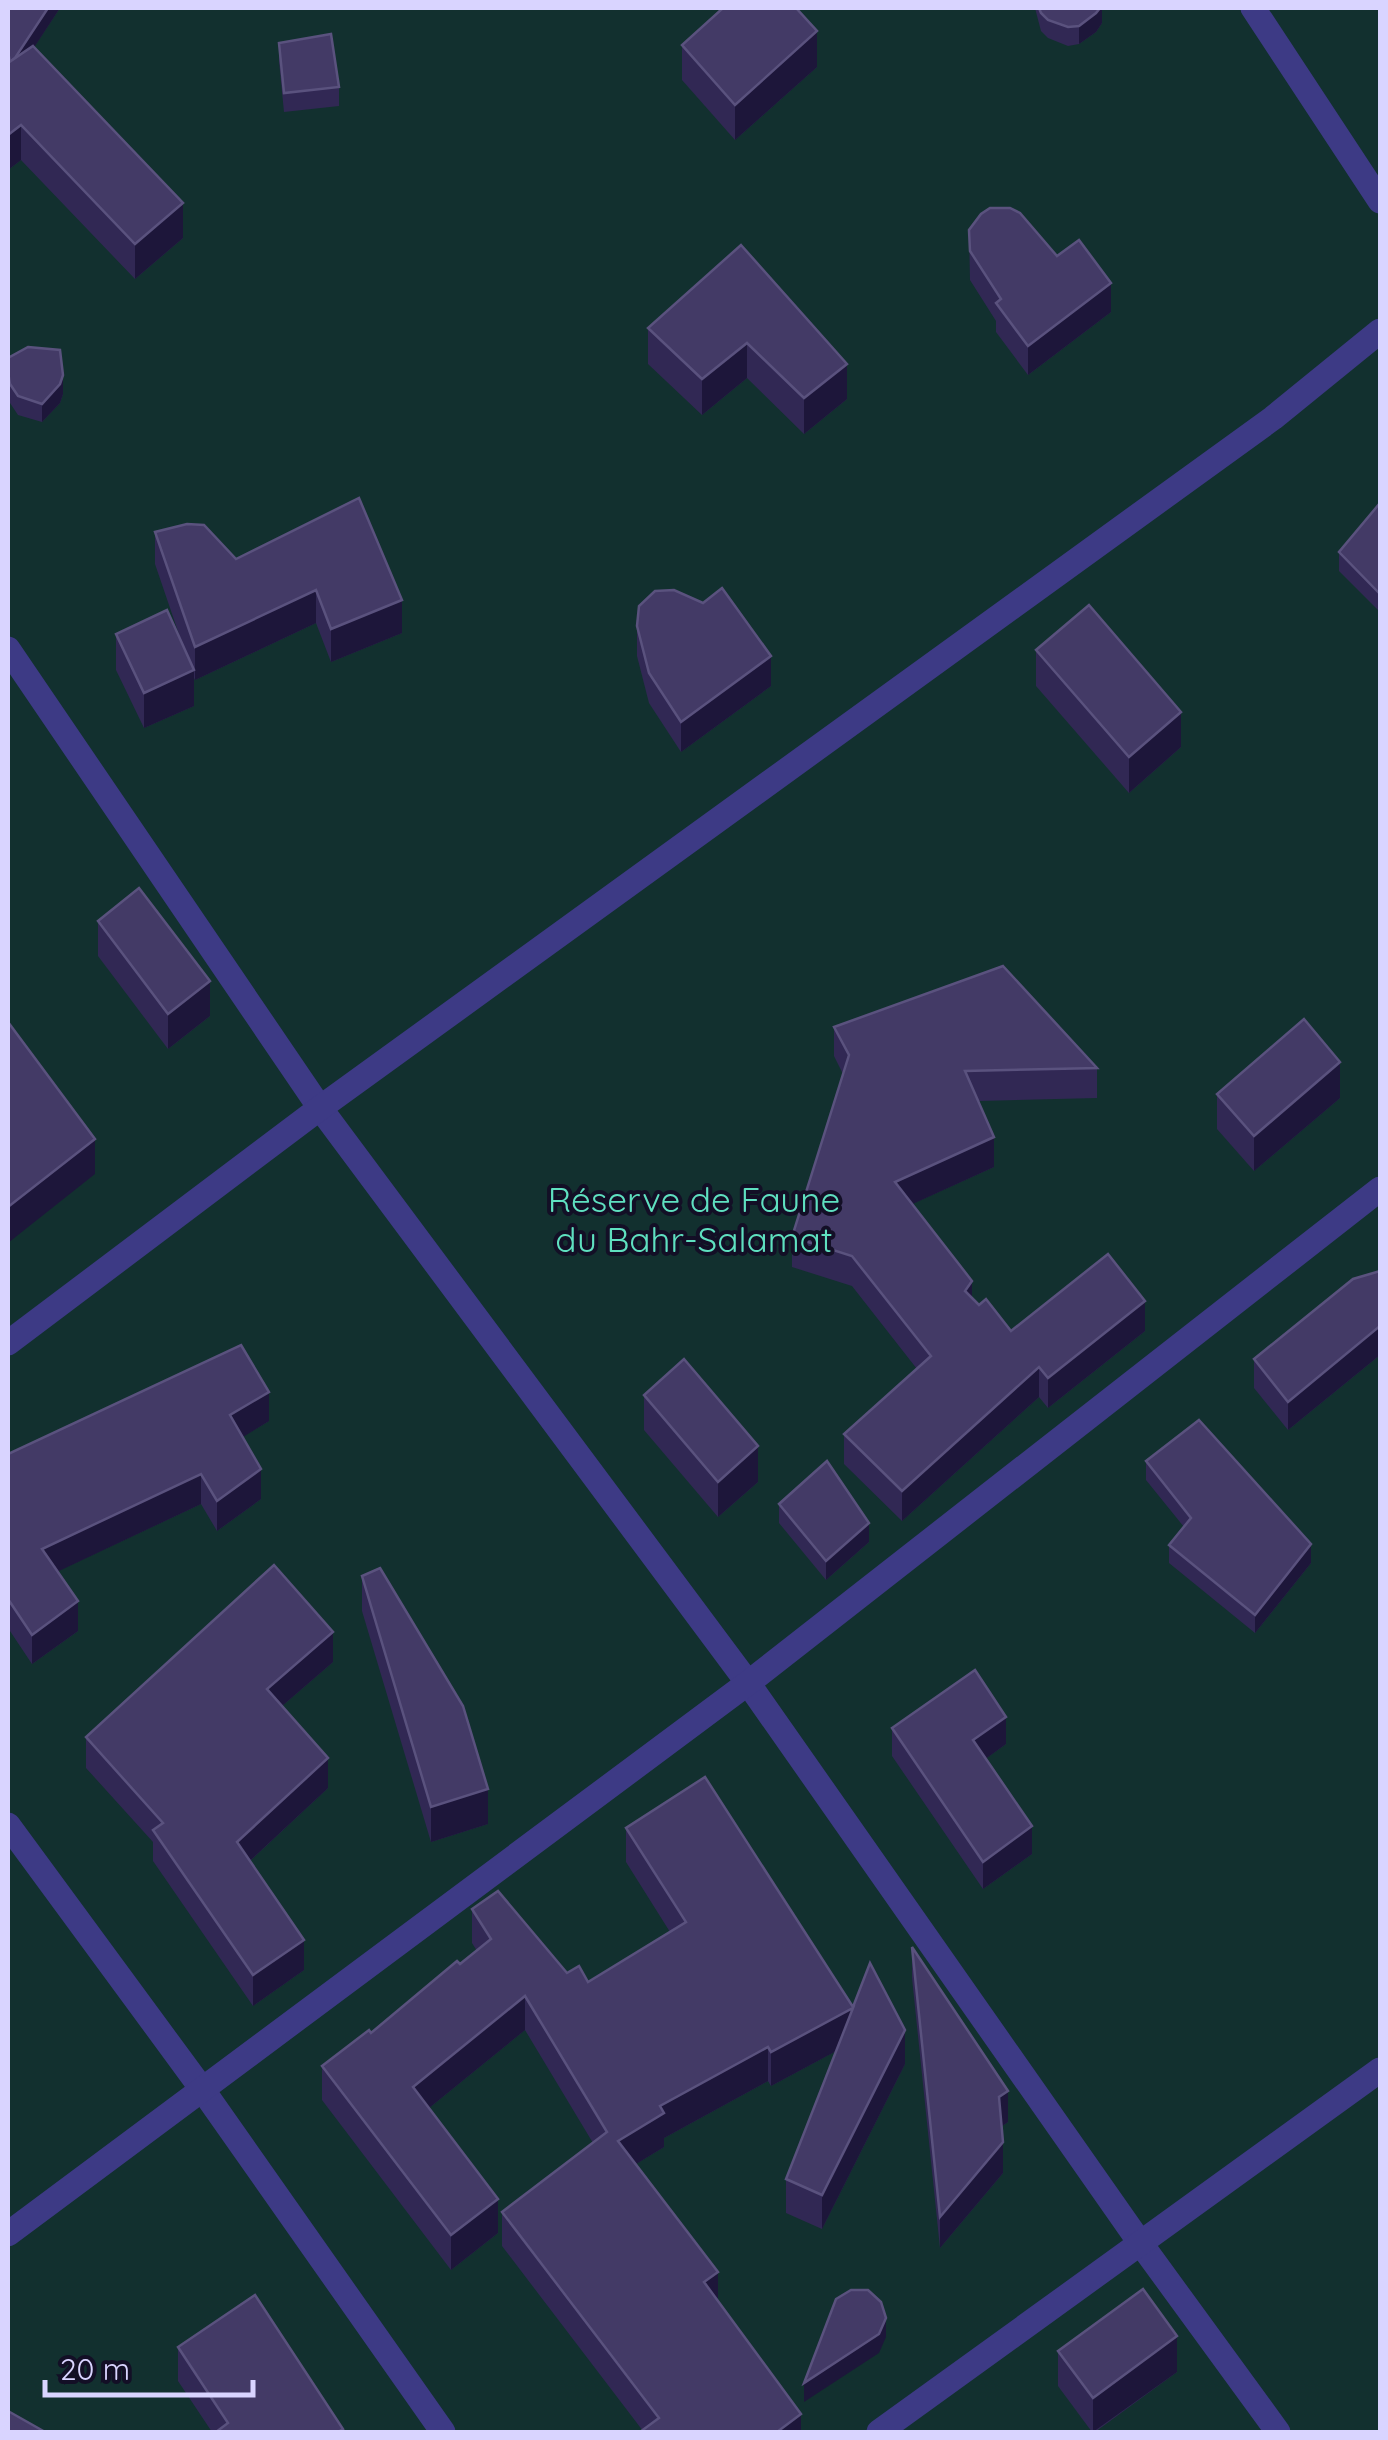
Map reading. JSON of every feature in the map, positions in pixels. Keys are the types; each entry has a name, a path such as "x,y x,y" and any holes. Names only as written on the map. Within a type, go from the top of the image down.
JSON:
{"street":[{"path":"1253,8 1380,201"},
{"path":"8,1343 320,1108 1274,418 1380,331"},
{"path":"8,649 320,1108 748,1683 1140,2244 1278,2432"},
{"path":"8,2234 748,1683 1380,1189"},
{"path":"8,1826 202,2089 443,2432"},
{"path":"879,2432 1380,2070"}],"green space":[{"name":"Réserve de Faune du Bahr-Salamat","path":"8,8 1380,8 1380,2432 8,2432"}],"building":[{"path":"8,8 48,8 10,62 8,52"},
{"path":"723,8 796,8 817,31 735,105 682,45"},
{"path":"1039,8 1100,8 1079,26 1068,27 1048,20"},
{"path":"331,34 339,87 284,93 279,43"},
{"path":"33,46 183,203 135,244 21,125 8,135 8,63"},
{"path":"990,208 1010,208 1020,213 1057,256 1079,240 1111,283 1028,346 996,303 1001,299 970,251 969,230"},
{"path":"741,245 847,364 804,398 747,343 702,379 648,328"},
{"path":"28,347 60,350 60,384 42,404 18,396 10,384 8,358"},
{"path":"359,498 402,600 331,629 316,590 195,647 155,532 187,524 204,525 236,559"},
{"path":"1380,503 1380,594 1339,552"},
{"path":"722,588 771,656 681,722 649,673 637,626 639,606 655,591 674,590 703,603"},
{"path":"1089,605 1181,712 1129,757 1036,650"},
{"path":"167,610 194,670 144,693 116,634"},
{"path":"139,888 210,981 168,1014 98,921"},
{"path":"1003,966 1097,1068 965,1071 994,1137 895,1182 972,1281 965,1291 979,1305 986,1299 1011,1331 1108,1254 1145,1301 1048,1378 1039,1367 902,1491 844,1434 931,1356 852,1256 792,1237 849,1055 834,1027"},
{"path":"1304,1019 1340,1062 1254,1136 1217,1094"},
{"path":"8,1022 95,1139 8,1207"},
{"path":"1380,1271 1380,1326 1288,1402 1254,1359 1353,1279"},
{"path":"241,1345 269,1392 230,1415 261,1469 217,1501 201,1474 42,1549 78,1601 32,1635 8,1599 8,1454"},
{"path":"684,1359 758,1446 718,1482 644,1395"},
{"path":"1199,1420 1311,1544 1255,1615 1169,1545 1191,1518 1146,1461"},
{"path":"827,1461 869,1523 826,1561 779,1504"},
{"path":"274,1565 333,1632 267,1689 328,1758 237,1842 304,1940 253,1975 153,1830 163,1823 86,1737"},
{"path":"380,1568 463,1706 488,1789 431,1807 362,1576"},
{"path":"975,1670 1006,1717 973,1740 1032,1826 983,1862 892,1728"},
{"path":"705,1777 853,2007 870,1963 905,2030 822,2195 786,2179 853,2008 771,2052 768,2047 660,2106 664,2113 618,2141 718,2272 704,2282 801,2414 777,2432 640,2432 659,2418 502,2212 607,2132 525,1996 413,2087 498,2199 451,2235 322,2066 369,2030 371,2033 457,1961 460,1964 491,1939 472,1909 498,1891 567,1973 579,1966 588,1982 686,1922 626,1828"},
{"path":"912,1947 1008,2091 999,2097 1003,2142 940,2217"},
{"path":"1143,2289 1177,2336 1093,2398 1058,2351"},
{"path":"851,2290 868,2290 881,2302 886,2318 879,2334 804,2383 836,2299"},
{"path":"255,2295 343,2429 216,2432 228,2423 178,2347"},
{"path":"8,2411 45,2432 8,2432"}]}
